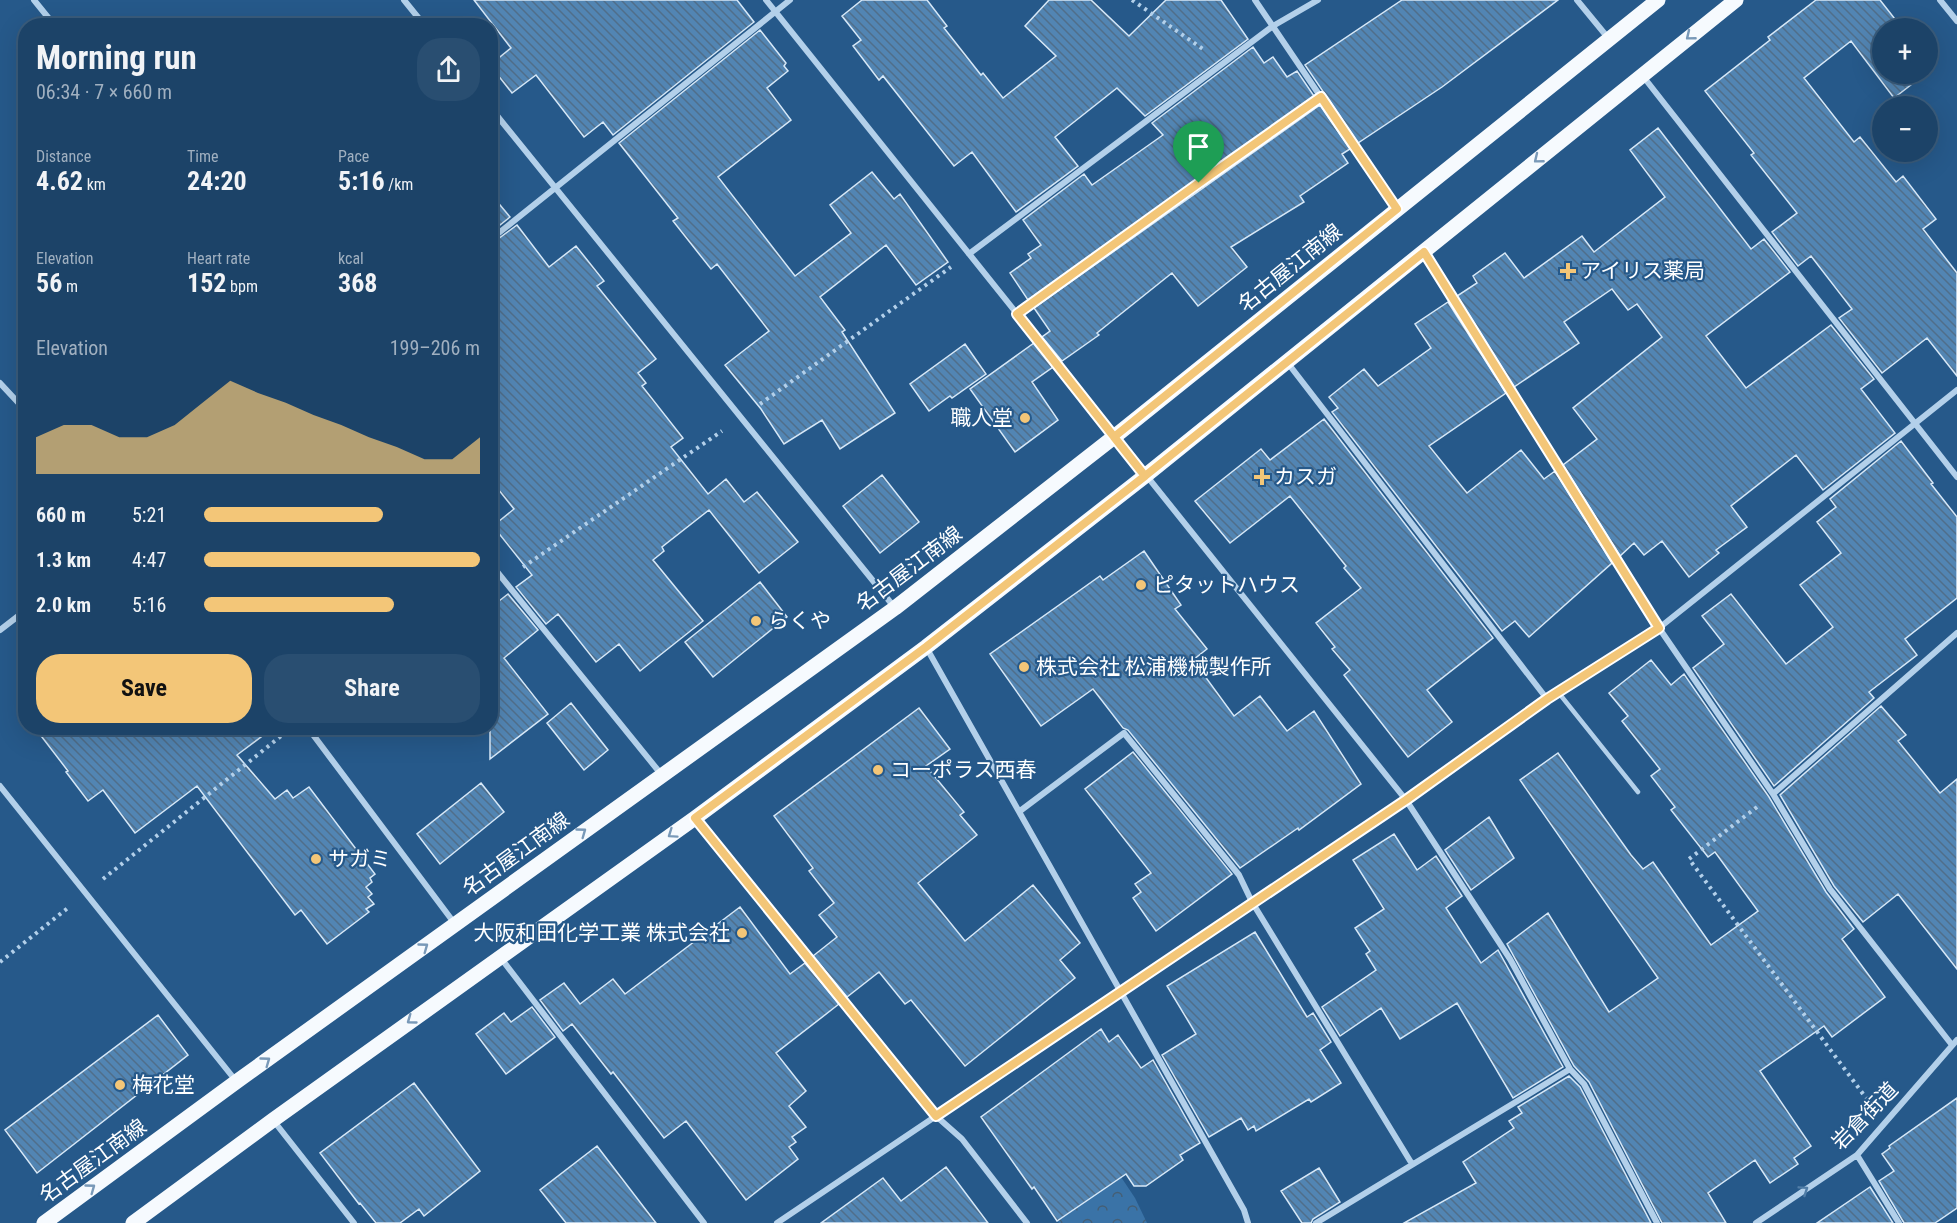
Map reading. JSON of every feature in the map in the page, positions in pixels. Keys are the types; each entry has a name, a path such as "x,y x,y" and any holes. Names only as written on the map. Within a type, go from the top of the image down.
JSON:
{"main road":[{"name":"名古屋江南線","path":"44,1223 662,774 895,608 1114,437 1658,0"},
{"path":"133,1223 499,957 695,818 926,647 1145,476 1736,0"}],"street":[{"path":"34,0 49,18"},
{"path":"404,0 419,18"},
{"path":"766,0 1406,800 1510,959 1570,1069 1584,1084 1657,1223"},
{"path":"498,234 790,0"},
{"path":"1255,0 1397,209"},
{"path":"969,254 1273,26 1317,0"},
{"path":"1577,0 1610,40"},
{"path":"1940,0 1957,21"},
{"path":"1642,75 1957,477"},
{"path":"1017,314 1321,97"},
{"path":"498,117 895,608"},
{"path":"1424,252 1659,628 1773,794 1830,889 1954,1042"},
{"path":"1286,362 1547,699"},
{"path":"0,383 18,402"},
{"path":"777,1223 1406,800 1547,699 1659,628 1957,390"},
{"path":"498,573 662,774"},
{"path":"0,630 18,616"},
{"path":"1773,794 1957,633"},
{"path":"926,647 1244,1210 1248,1223"},
{"path":"1020,811 1125,732 1239,875 1252,902 1412,1164"},
{"path":"313,735 455,924"},
{"path":"0,786 236,1082"},
{"path":"695,818 936,1116 962,1139 1027,1223"},
{"path":"499,957 704,1223"},
{"name":"岩倉街道","path":"1756,1223 1857,1155 1954,1042"},
{"path":"1316,1223 1570,1069"},
{"path":"273,1120 354,1223"},
{"path":"1857,1155 1899,1223"}],"lane":[{"path":"1558,692 1638,792"}],"path":[{"path":"1132,0 1223,63"},
{"path":"0,962 282,735"},
{"path":"1773,794 1689,859 1885,1123"}],"green space":[{"path":"1121,1177 1135,1198 1147,1223 1059,1223 1057,1221"}],"building":[{"path":"474,0 737,0 754,22 613,135 603,122 584,137 536,75 512,93 498,75 498,59 511,48 498,31 498,18 488,18"},
{"path":"862,0 927,0 947,26 944,28 981,75 983,73 1003,98 1056,56 1025,26 1049,0 1091,0 1129,36 1166,0 1221,0 1248,39 1145,116 1117,88 1055,137 1078,166 1016,212 972,152 954,166 883,76 879,80 853,46 861,40 842,16"},
{"path":"1402,0 1558,0 1442,87 1358,143 1305,65"},
{"path":"1816,0 1880,0 1894,18 1872,18 1872,69 1851,41 1804,78 1854,142 1860,137 1872,152 1872,162 1880,162 1896,182 1903,176 1936,219 1923,229 1957,273 1957,376 1927,338 1882,373 1839,318 1852,309 1811,256 1798,266 1772,232 1797,213 1751,155 1754,153 1705,91 1770,40 1768,37"},
{"path":"760,30 786,63 784,66 788,71 767,88 791,120 718,177 795,276 851,233 830,205 872,172 894,199 900,194 948,262 916,285 886,245 820,297 845,330 842,332 895,413 840,449 822,420 784,444 761,409 725,365 769,331 717,264 711,269 673,221 678,218 619,143"},
{"path":"1253,47 1264,63 1273,57 1287,77 1297,71 1314,96 1028,300 1010,273 1031,258 1028,254 1041,245 1023,220 1084,174 1092,185 1163,135 1152,123"},
{"path":"1883,84 1912,84 1897,96 1892,96"},
{"path":"1320,105 1350,149 1342,154 1348,163 1300,196 1304,202 1231,247 1247,267 1198,306 1172,273 1097,333 1099,335 1062,361 1042,337 1050,331 1034,308"},
{"path":"1658,128 1751,249 1764,239 1790,272 1706,336 1746,388 1831,325 1874,379 1861,389 1895,433 1823,490 1796,455 1731,506 1747,527 1716,550 1719,553 1689,577 1662,541 1644,555 1634,543 1620,556 1563,465 1597,439 1573,408 1662,337 1637,304 1628,310 1612,289 1564,322 1579,343 1514,387 1457,296 1477,283 1473,276 1505,253 1524,278 1582,236 1594,252 1665,197 1630,150"},
{"path":"498,203 510,217 498,227"},
{"path":"517,225 549,267 576,246 604,281 597,286 656,359 638,373 646,383 642,386 683,438 671,447 708,494 726,479 744,502 757,492 798,542 759,573 709,510 662,547 664,551 653,560 703,621 640,671 619,644 596,662 558,614 546,624 516,587 532,575 498,532 498,522 514,509 498,489 498,239"},
{"path":"1448,302 1506,393 1429,446 1467,493 1521,450 1544,479 1555,471 1612,563 1529,637 1515,621 1502,631 1332,412 1338,408 1329,397 1364,369 1378,386 1431,348 1415,324"},
{"path":"1034,343 1053,367 1032,382 1058,420 1015,452 970,389"},
{"path":"965,344 986,374 929,411 910,384"},
{"path":"1324,419 1493,638 1427,690 1452,722 1408,757 1344,675 1350,670 1332,649 1335,647 1316,623 1361,588 1290,496 1230,543 1195,501 1261,449 1270,460"},
{"path":"1901,441 1957,517 1957,598 1905,639 1917,655 1869,692 1874,698 1774,786 1693,668 1724,644 1702,616 1731,594 1786,664 1833,627 1800,585 1841,553 1817,522 1836,507 1830,499"},
{"path":"882,475 919,522 880,553 843,506"},
{"path":"1144,551 1181,605 1175,609 1207,649 1193,660 1234,716 1260,696 1287,731 1314,711 1361,784 1299,830 1298,828 1240,868 1093,689 1041,726 990,654 1100,576 1103,580"},
{"path":"760,582 787,617 713,677 685,642"},
{"path":"508,594 538,630 504,658 548,714 490,759 490,735 498,735 498,602"},
{"path":"1651,660 1671,685 1684,674 1769,797 1826,892 1854,929 1842,939 1885,997 1832,1037 1824,1026 1760,1071 1811,1146 1794,1158 1798,1164 1770,1183 1755,1160 1708,1193 1726,1223 1662,1223 1589,1082 1574,1066 1507,944 1548,913 1609,1012 1658,978 1520,780 1558,753 1631,855 1643,869 1653,862 1711,945 1758,911 1715,852 1708,857 1671,810 1675,807 1651,776 1660,769 1622,721 1628,716 1609,693"},
{"path":"571,703 608,750 584,770 547,723"},
{"path":"1881,706 1906,735 1898,741 1940,793 1957,779 1957,969 1898,894 1863,922 1834,886 1780,795"},
{"path":"919,708 950,749 926,766 964,812 960,815 977,835 918,883 965,941 1033,885 1080,943 1060,960 1075,978 965,1066 911,1000 905,1004 879,972 847,997 813,956 837,937 819,915 834,903 809,871 813,868 774,816"},
{"path":"40,735 264,735 237,755 275,799 287,790 293,798 309,787 375,874 370,878 372,882 366,887 372,894 368,897 374,904 366,909 369,912 327,944 301,910 295,915 197,786 135,833 103,790 88,801 66,772 68,771"},
{"path":"1133,752 1232,874 1156,931 1133,898 1141,892 1135,884 1151,873 1085,789"},
{"path":"481,783 504,812 440,864 417,834"},
{"path":"1489,817 1514,858 1471,890 1445,850"},
{"path":"1394,834 1417,870 1436,856 1462,896 1446,908 1481,963 1498,950 1563,1067 1513,1098 1457,1003 1400,1039 1381,1008 1340,1036 1322,1007 1376,970 1366,954 1370,951 1355,928 1384,909 1353,860"},
{"path":"740,907 790,974 805,963 839,1004 776,1053 806,1091 789,1106 806,1127 792,1137 796,1142 789,1147 798,1159 746,1200 686,1121 664,1138 572,1024 563,1031 540,1000 564,983 580,1004 613,979 625,994"},
{"path":"1255,932 1307,1017 1313,1013 1331,1042 1320,1050 1341,1083 1311,1102 1309,1099 1256,1131 1254,1126 1248,1130 1241,1118 1209,1137 1162,1055 1196,1034 1167,986"},
{"path":"532,1007 555,1037 506,1074 476,1034 504,1013 511,1022"},
{"path":"158,1015 188,1055 37,1173 5,1130"},
{"path":"1101,1029 1109,1042 1118,1035 1141,1068 1153,1060 1200,1143 1180,1155 1183,1160 1146,1186 1134,1186 1126,1174 1057,1221 981,1117"},
{"path":"1569,1076 1580,1087 1651,1223 1404,1223 1476,1183 1463,1162 1514,1128 1509,1121 1522,1113 1518,1107"},
{"path":"414,1083 480,1171 424,1216 419,1209 400,1223 376,1223 320,1153"},
{"path":"1957,1098 1957,1208 1935,1223 1904,1223 1879,1181 1894,1171 1882,1154 1890,1148 1889,1146"},
{"path":"597,1146 656,1223 566,1223 540,1190"},
{"path":"946,1167 988,1223 821,1223 883,1178 901,1201"},
{"path":"1319,1168 1340,1202 1313,1219 1311,1223 1302,1223 1281,1191"},
{"path":"1870,1187 1893,1223 1817,1223"}],"place":[{"name":"アイリス薬局","path":"1568,271"},
{"name":"職人堂","path":"1025,418"},
{"name":"カスガ","path":"1262,477"},
{"name":"ピタットハウス","path":"1141,585"},
{"name":"らくや","path":"756,621"},
{"name":"株式会社 松浦機械製作所","path":"1024,667"},
{"name":"コーポラス西春","path":"878,770"},
{"name":"サガミ","path":"316,859"},
{"name":"大阪和田化学工業 株式会社","path":"742,933"},
{"name":"梅花堂","path":"120,1085"}],"route":[{"path":"1199,183 1017,314 1114,437 1145,476 926,647 695,818 936,1116 1406,800 1547,699 1659,628 1424,252 1145,476 1114,437 1397,209 1321,97 1199,183"}]}
